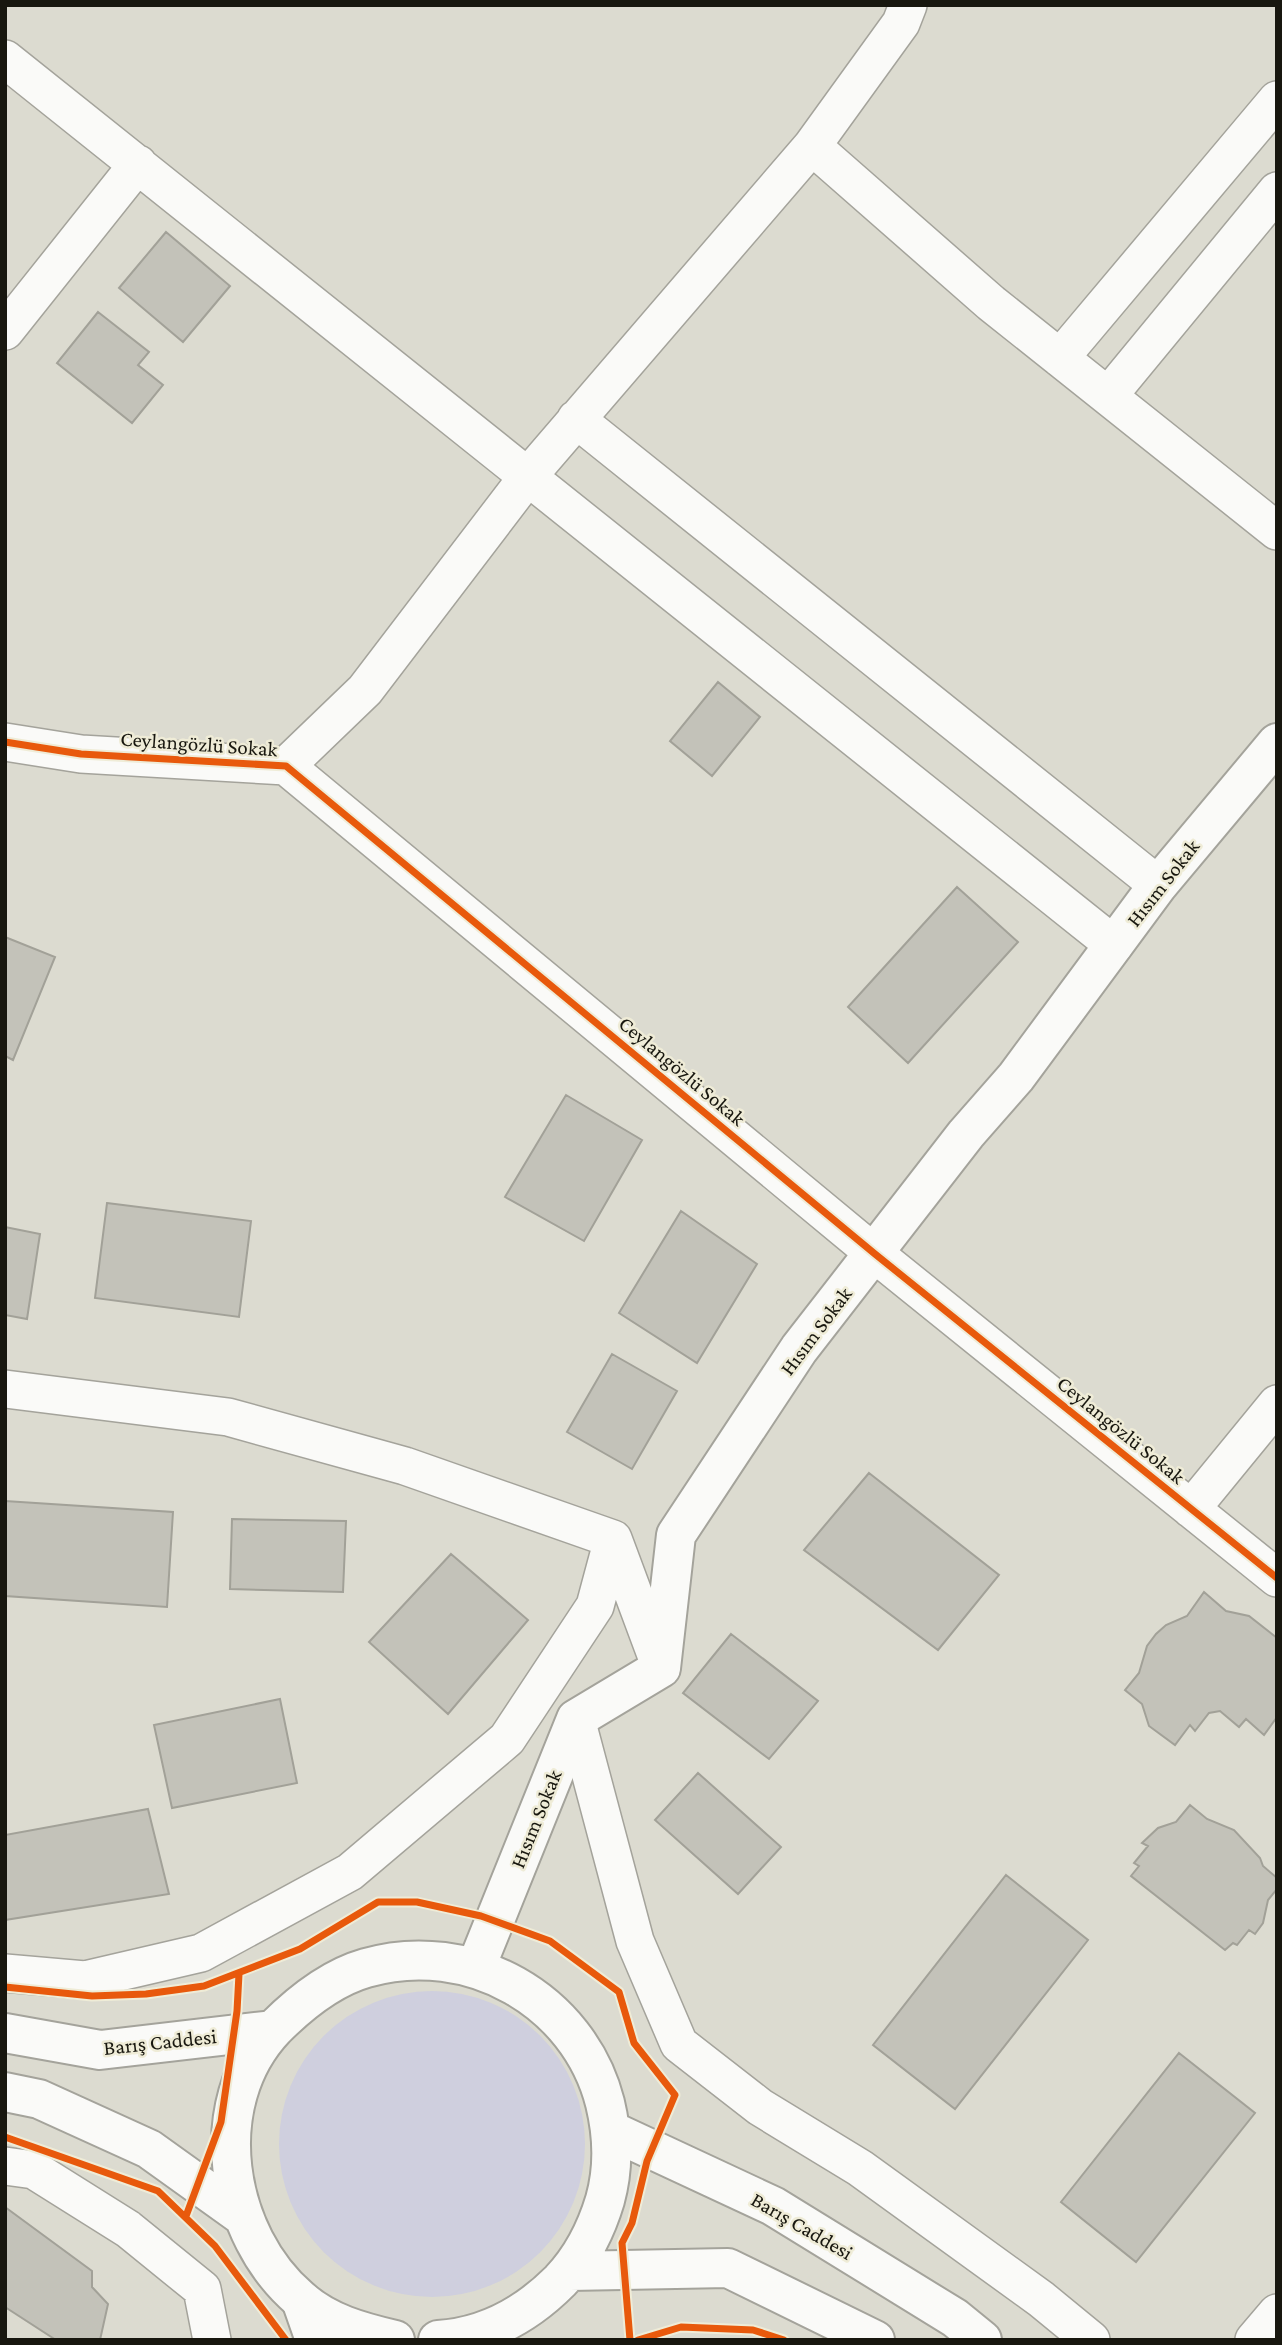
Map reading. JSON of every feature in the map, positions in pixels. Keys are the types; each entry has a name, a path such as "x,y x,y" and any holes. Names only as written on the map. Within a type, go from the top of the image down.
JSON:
{"main road":[{"name":"Hısım Sokak","path":"661,1668 676,1535 799,1349 1158,885 1277,743"},
{"path":"576,1719 661,1668"},
{"name":"Hısım Sokak","path":"476,1967 576,1719"},
{"path":"395,2340 349,2329 301,2300 265,2262 241,2215 231,2167 233,2118 247,2072 273,2030 315,1993 365,1968 421,1959 476,1967 527,1991 569,2028 598,2076 612,2131 610,2180 600,2217 596,2229 570,2271 544,2298 504,2329 438,2340"},
{"name":"Barış Caddesi","path":"5,2033 100,2050 273,2030"},
{"path":"5,2092 39,2099 149,2149 241,2215"},
{"name":"Barış Caddesi","path":"612,2131 773,2206 955,2318 982,2340"},
{"path":"570,2271 728,2268 875,2340"},
{"path":"301,2300 315,2340"}],"street":[{"path":"286,766 365,690 529,475 812,146 901,23 908,5"},
{"path":"5,59 1114,945"},
{"path":"1060,358 1277,100"},
{"path":"812,146 991,303 1277,531"},
{"path":"5,331 138,164"},
{"path":"1108,396 1277,191"},
{"path":"576,419 1158,885"},
{"name":"Ceylangözlü Sokak","path":"5,742 81,754 286,766 875,1254 1277,1578"},
{"path":"5,1389 228,1417 405,1466 613,1539"},
{"path":"1191,1510 1277,1404"},
{"path":"613,1539 661,1668"},
{"path":"5,1973 85,1980 201,1952 350,1872 508,1739 595,1606 613,1539"},
{"path":"576,1719 635,1941 679,2044 760,2107 860,2168 1041,2299 1091,2340"},
{"path":"5,2166 34,2170 128,2229 202,2289 212,2340"},
{"path":"1254,2340 1277,2313"}],"shaded area":[{"path":"432,1991 462,1994 491,2003 517,2017 540,2036 559,2059 573,2085 582,2114 585,2144 582,2174 573,2203 559,2229 540,2252 517,2271 491,2285 462,2294 432,2297 402,2294 373,2285 347,2271 324,2252 305,2229 291,2203 282,2174 279,2144 282,2114 291,2085 305,2059 324,2036 347,2017 373,2003 402,1994"}],"building":[{"path":"166,232 230,286 183,342 119,288"},
{"path":"98,312 149,352 138,365 163,385 132,423 57,363"},
{"path":"718,682 760,717 712,776 670,741"},
{"path":"957,887 1018,942 908,1063 848,1007"},
{"path":"5,937 55,957 13,1060 5,1056"},
{"path":"566,1095 642,1140 584,1241 505,1197"},
{"path":"107,1203 251,1221 239,1317 95,1298"},
{"path":"681,1211 757,1264 697,1363 619,1313"},
{"path":"5,1227 40,1234 27,1319 5,1315"},
{"path":"612,1354 677,1391 632,1469 567,1432"},
{"path":"869,1473 999,1575 938,1650 804,1550"},
{"path":"5,1501 173,1512 167,1607 5,1596"},
{"path":"232,1519 346,1521 343,1592 230,1589"},
{"path":"451,1554 528,1620 448,1714 369,1642"},
{"path":"1204,1592 1226,1611 1249,1616 1277,1638 1277,1717 1264,1735 1246,1719 1239,1727 1220,1711 1209,1713 1195,1731 1190,1725 1175,1745 1149,1726 1142,1704 1125,1690 1139,1673 1147,1646 1156,1634 1166,1625 1187,1616"},
{"path":"731,1634 818,1701 769,1759 683,1693"},
{"path":"280,1699 297,1783 172,1808 154,1725"},
{"path":"698,1773 781,1847 738,1894 655,1820"},
{"path":"1190,1805 1207,1819 1234,1830 1260,1858 1263,1866 1277,1878 1277,1889 1268,1900 1263,1923 1255,1934 1249,1930 1237,1945 1233,1943 1225,1950 1131,1876 1139,1866 1134,1863 1148,1846 1142,1843 1158,1828 1176,1822"},
{"path":"148,1809 169,1894 5,1920 5,1835"},
{"path":"1006,1875 1088,1940 955,2109 873,2045"},
{"path":"1179,2053 1255,2113 1136,2262 1061,2202"},
{"path":"5,2207 92,2271 92,2287 108,2304 100,2340 56,2340 5,2307"}],"cycle path":[{"path":"5,742 81,754 286,766 875,1254 1277,1578"},
{"path":"5,1987 92,1996 146,1994 204,1986 300,1949 378,1902 417,1902 481,1916 550,1941 619,1992 634,2043 675,2095 647,2161 632,2223 622,2243 630,2340"},
{"path":"186,2216 221,2122 237,2011 239,1974"},
{"path":"5,2137 158,2191 215,2246 286,2340"},
{"path":"638,2340 681,2327 753,2330 784,2340"}]}
